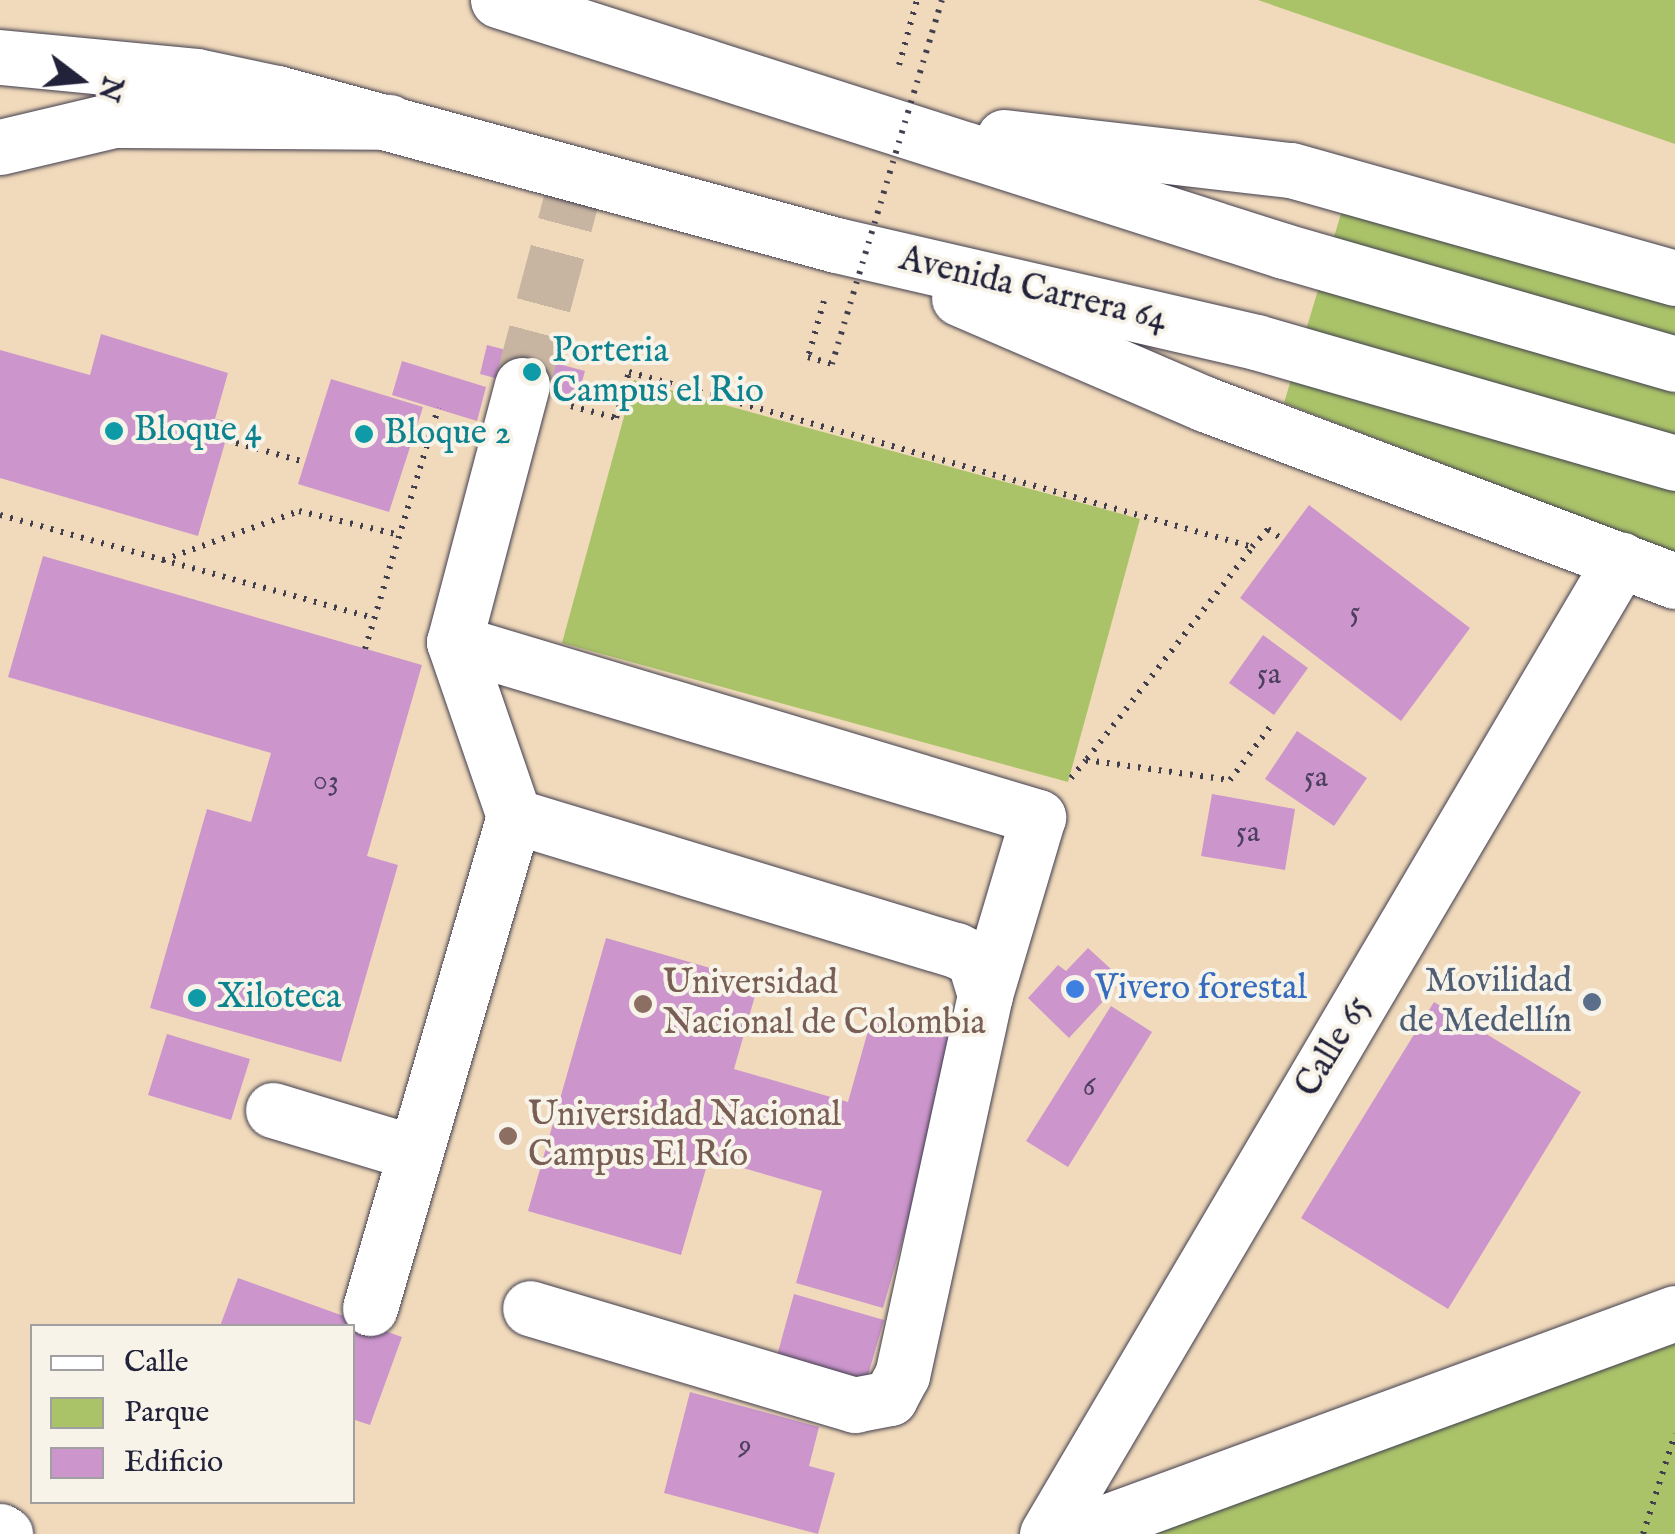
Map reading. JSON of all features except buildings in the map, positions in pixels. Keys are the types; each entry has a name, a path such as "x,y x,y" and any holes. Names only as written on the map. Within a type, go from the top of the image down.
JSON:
{"main road":[{"path":"473,0 550,19"},
{"path":"498,0 1284,250 1675,364"},
{"path":"0,56 196,76 389,122"},
{"path":"0,147 114,120 389,122"},
{"name":"Avenida Carrera 64","path":"389,122 836,245 1256,342 1675,463"},
{"path":"882,124 1291,170 1675,278"},
{"path":"836,245 1205,404 1675,581"},
{"path":"370,1308 514,816 454,642 540,394"},
{"name":"Calle 65","path":"1046,1534 1622,560"},
{"path":"454,642 1038,818 985,995 902,1375 890,1398 855,1405 530,1308"},
{"path":"514,816 956,950 974,959 985,995"},
{"path":"273,1110 415,1152"},
{"path":"1072,1534 1675,1313"}],"path":[{"path":"898,65 917,0"},
{"path":"824,301 808,357 832,364 942,0"},
{"path":"540,394 616,418 628,372 1252,548"},
{"path":"365,649 438,408"},
{"path":"226,440 305,462"},
{"path":"163,560 299,511 400,536"},
{"path":"0,515 374,618"},
{"path":"1038,818 1268,529 1283,540"},
{"path":"1086,760 1230,780 1270,726"},
{"path":"1643,1534 1675,1434"}],"green space":[{"path":"1258,0 1675,0 1675,144"},
{"path":"1343,207 1675,301 1675,553 1284,403"},
{"path":"634,380 1140,519 1068,782 562,643"},
{"path":"1675,1344 1675,1534 1136,1534"}],"tunnel":[{"path":"522,385 578,175"}],"place":[{"name":"Porteria Campus el Rio","path":"532,372"},
{"name":"Bloque 4","path":"114,431"},
{"name":"Bloque 2","path":"364,434"},
{"name":"Vivero forestal","path":"1075,989"},
{"name":"Xiloteca","path":"197,998"},
{"name":"Movilidad de Medellín","path":"1592,1002"},
{"name":"Universidad Nacional de Colombia","path":"643,1004"},
{"name":"Universidad Nacional Campus El Río","path":"508,1136"}]}
